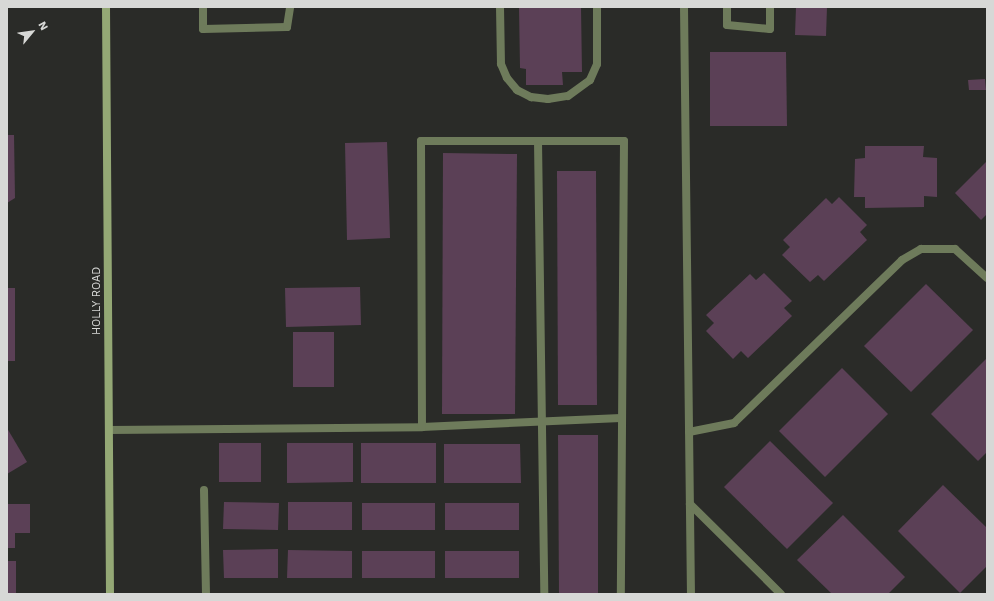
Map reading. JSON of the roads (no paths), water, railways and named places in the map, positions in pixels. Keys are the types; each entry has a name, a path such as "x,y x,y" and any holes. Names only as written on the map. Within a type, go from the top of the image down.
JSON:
{"main road":[{"name":"HOLLY ROAD","path":"106,7 110,594"}],"street":[{"path":"203,7 202,29 287,27 290,7"},
{"path":"500,7 501,64 507,78 517,90 531,97 548,98 568,96 590,80 597,64 597,7"},
{"path":"684,7 691,594"},
{"path":"727,7 727,25 770,28 770,7"},
{"path":"422,427 421,141 624,141 621,594"},
{"path":"538,141 544,594"},
{"path":"689,432 734,423 902,260 921,249 955,249 987,278"},
{"path":"109,430 422,427 621,418"},
{"path":"204,490 206,594"},
{"path":"690,504 781,594"}]}
